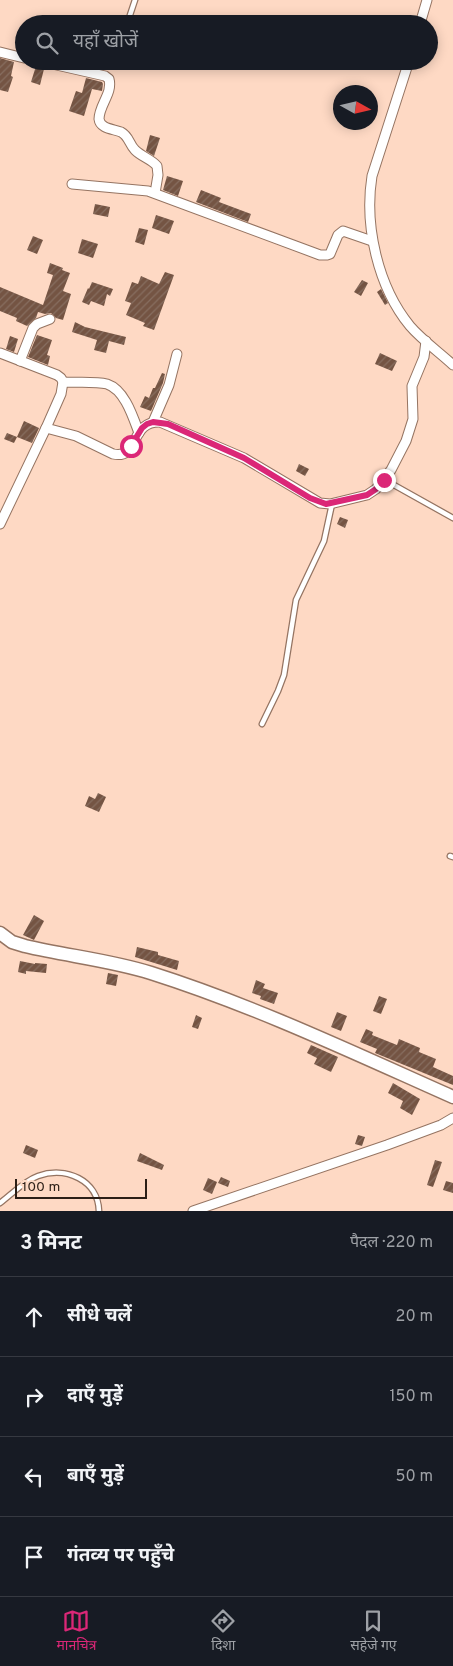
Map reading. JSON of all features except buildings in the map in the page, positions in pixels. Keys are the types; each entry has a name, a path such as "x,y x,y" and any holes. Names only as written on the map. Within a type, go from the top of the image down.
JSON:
{"street":[{"path":"423,15 427,0"},
{"path":"0,52 15,56"},
{"path":"78,70 110,78 110,87 100,116 101,124 127,136 136,152 157,166 158,175 155,193"},
{"path":"406,70 372,176 369,194 372,241 392,298 403,317 412,328 453,364"},
{"path":"72,184 133,189 155,193 320,255 327,256 330,254 338,235 342,232 372,241"},
{"path":"20,361 33,328 36,324 50,319"},
{"path":"46,428 76,436 119,456 128,452 139,433 147,424 153,422 168,424 244,458 320,503 332,504 367,495 376,489 391,470 406,441 411,426 413,409 412,386 424,357 426,341"},
{"path":"0,354 57,375 63,382 61,394 46,428 0,524"},
{"path":"153,422 169,385 176,354"},
{"path":"63,382 99,383 113,388 125,402 134,417 139,433"},
{"path":"0,933 12,942 25,946 129,967 199,990 271,1017 453,1097"},
{"path":"193,1211 386,1145 441,1125 453,1118"}],"lane":[{"path":"130,15 135,0"},
{"path":"384,480 453,518"},
{"path":"262,724 284,675 296,600 324,541 332,504"},
{"path":"0,1203 25,1182 38,1176 60,1174 73,1176 89,1184 98,1200 99,1211"}],"route":[{"path":"131,446 142,428 147,424 153,422 168,424 256,464 310,498 326,504 367,495 384,480"}]}
